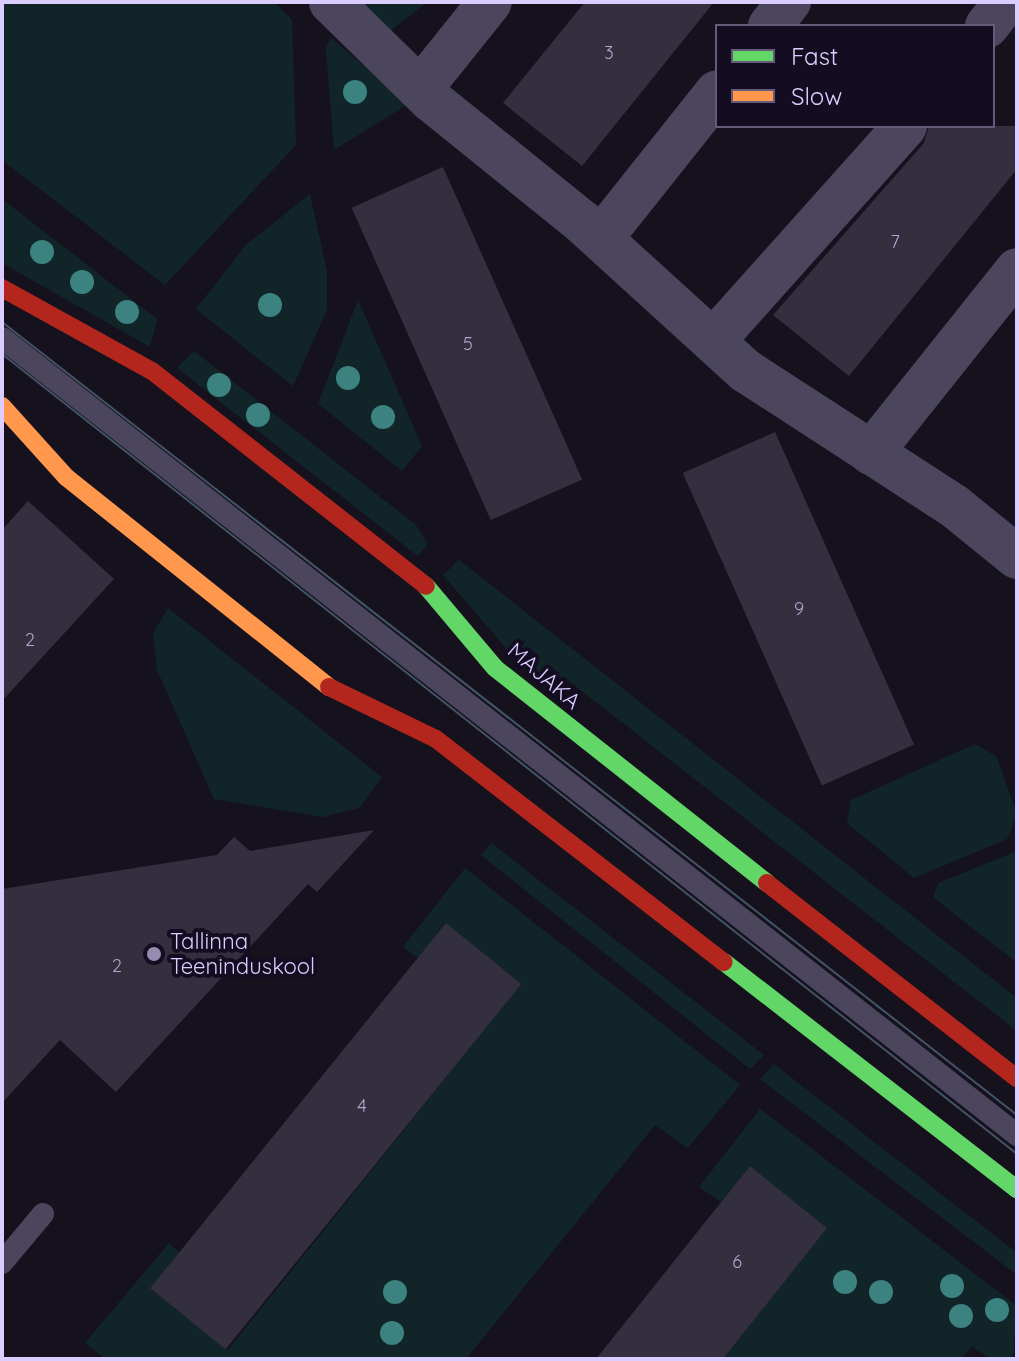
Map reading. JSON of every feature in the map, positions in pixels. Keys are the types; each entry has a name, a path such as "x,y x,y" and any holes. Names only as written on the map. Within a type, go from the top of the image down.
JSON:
{"street":[{"path":"331,2 421,88 601,238 746,371 871,453 1007,535"},
{"path":"421,88 490,2"},
{"path":"772,24 789,2"},
{"path":"989,24 1006,2"},
{"path":"601,238 715,95"},
{"path":"713,341 903,128"},
{"path":"871,453 1017,270"},
{"name":"MAJAKA","path":"2,288 152,371 444,600 495,668 554,717 1017,1078"},
{"path":"2,406 66,477 332,689 436,739 1017,1189"}],"lane":[{"path":"2,338 1017,1135"},
{"path":"2,1263 43,1214"}],"green space":[{"path":"2,2 274,2 292,20 296,145 165,285 2,160"},
{"path":"355,2 427,2 389,32"},
{"path":"330,37 408,104 334,150 326,49"},
{"path":"310,194 327,271 327,310 293,386 196,309 246,245"},
{"path":"2,199 157,319 150,347 2,263"},
{"path":"358,300 422,446 402,471 318,404"},
{"path":"194,351 416,525 428,544 418,556 177,368"},
{"path":"459,560 1017,998 1017,1031 564,677 537,684 443,575"},
{"path":"168,608 382,777 359,808 323,817 214,799 157,670 153,634"},
{"path":"975,744 996,756 1017,814 1007,839 914,878 847,823 851,800"},
{"path":"491,843 764,1055 750,1069 481,855"},
{"path":"1017,851 1017,963 933,897 938,883"},
{"path":"465,868 740,1085 688,1148 655,1125 466,1359 105,1359 85,1343 169,1243 182,1255 153,1291 228,1350 521,984 446,923 418,958 403,947"},
{"path":"774,1064 1017,1253 1017,1275 760,1079"},
{"path":"760,1109 1017,1306 1013,1359 990,1359 972,1346 961,1359 723,1359 827,1228 750,1166 721,1202 699,1187"}],"building":[{"path":"585,2 714,2 582,166 503,103"},
{"path":"1017,126 1017,169 849,376 773,315 924,143 928,128"},
{"path":"443,167 582,479 491,520 352,208"},
{"path":"775,432 914,744 822,786 683,473"},
{"path":"28,501 114,579 2,701 2,530"},
{"path":"374,830 317,892 308,884 116,1092 60,1040 2,1103 2,889 217,855 234,837 250,851"},
{"path":"446,923 521,984 226,1349 150,1288"},
{"path":"750,1166 827,1228 723,1359 596,1359"}],"tram line":[{"path":"2,322 1017,1115"},
{"path":"2,354 1017,1154"}],"traffic: fast":[{"path":"426,586 495,668 767,883"},
{"path":"724,962 1017,1189"}],"traffic: slow":[{"path":"2,406 66,477 329,687"}],"traffic: jam":[{"path":"2,288 152,371 426,586"},
{"path":"329,687 436,739 724,962"},
{"path":"767,883 1017,1078"}],"place":[{"name":"Tallinna Teeninduskool","path":"154,954"}]}
